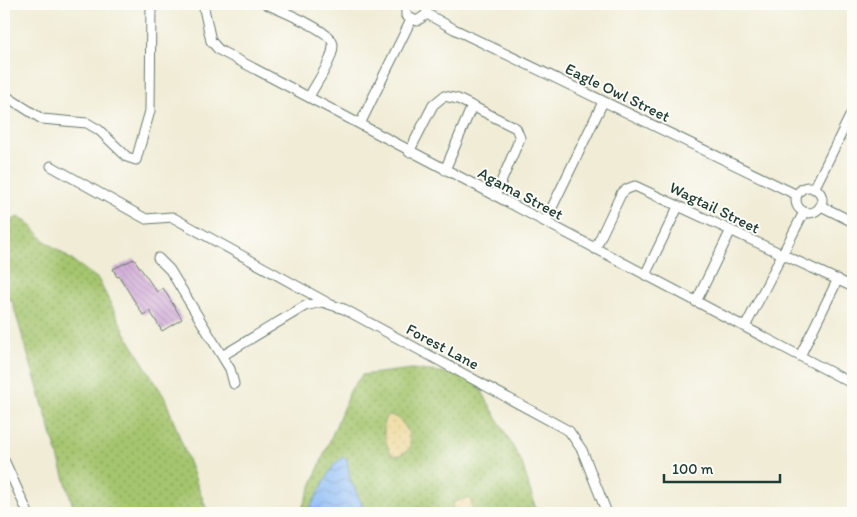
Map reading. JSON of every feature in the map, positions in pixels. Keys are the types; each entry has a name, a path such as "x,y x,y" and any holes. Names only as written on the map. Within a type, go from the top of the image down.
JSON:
{"street":[{"path":"4,95 42,119 88,123 99,130 127,157 136,160 150,111 151,4"},
{"name":"Agama Street","path":"202,4 211,41 215,47 409,152 853,383"},
{"path":"266,4 324,32 332,40 333,46 327,62 308,97"},
{"path":"405,4 406,16 411,20 418,21 427,14 426,4"},
{"name":"Eagle Owl Street","path":"427,14 603,102 797,195"},
{"path":"360,124 411,20"},
{"path":"409,152 439,97 450,96 511,125 520,134 517,148 494,196"},
{"path":"545,222 603,102"},
{"path":"445,170 472,106"},
{"path":"814,189 853,110"},
{"name":"Forest Lane","path":"51,166 146,219 172,217 568,431 582,450 607,513"},
{"name":"Wagtail Street","path":"595,249 621,194 630,187 640,188 730,232 853,287"},
{"path":"805,188 814,189 820,193 822,199 821,206 813,212 804,212 796,201 797,195 805,188"},
{"path":"821,206 853,222"},
{"path":"645,275 678,207"},
{"path":"745,327 804,212"},
{"path":"696,302 730,232"},
{"path":"158,258 170,270 230,369 234,384"},
{"path":"800,356 838,280"},
{"path":"222,356 305,306 318,302 331,304"},
{"path":"5,462 28,513"}],"green space":[{"path":"18,217 27,221 44,240 98,279 129,340 165,398 208,513 75,513 11,298 4,303 4,224"},
{"path":"412,369 457,374 479,386 522,463 537,513 300,513 351,389 362,375"}],"sand":[{"path":"389,415 399,419 408,432 410,449 400,455 392,455 386,442 384,422 385,418"},
{"path":"468,498 471,501 472,509 484,513 452,513 454,502"}],"water":[{"path":"343,457 347,459 350,479 362,504 364,513 307,513 333,466"}],"building":[{"path":"134,259 157,292 163,288 182,319 162,331 150,311 143,315 113,269"}]}
